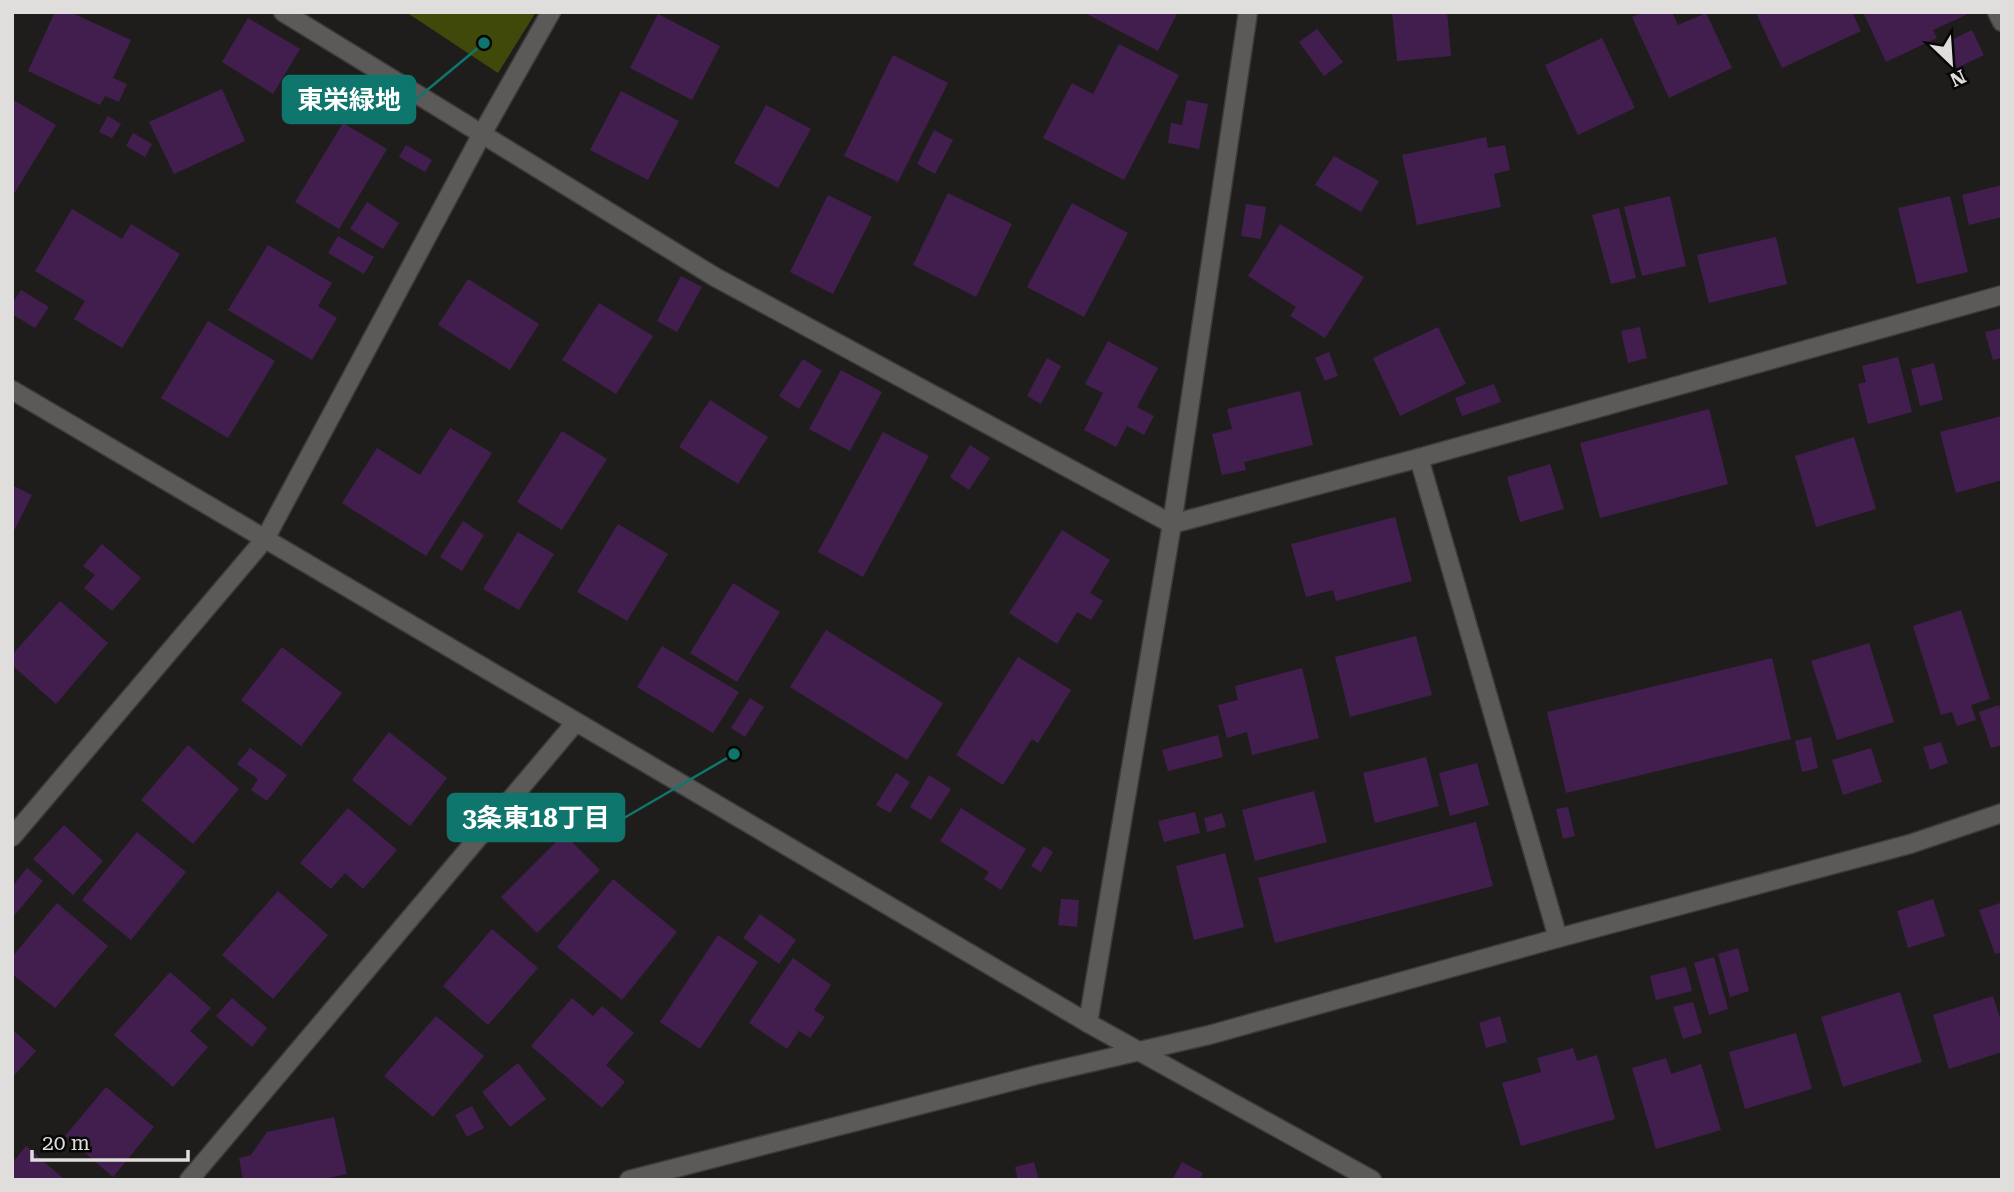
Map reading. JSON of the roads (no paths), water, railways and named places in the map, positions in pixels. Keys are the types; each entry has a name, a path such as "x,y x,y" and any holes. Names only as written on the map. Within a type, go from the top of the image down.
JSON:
{"street":[{"path":"283,12 715,278 1172,524 2002,295"},
{"path":"12,837 265,539 482,134 551,12"},
{"path":"1088,1023 1172,524 1248,12"},
{"path":"1997,12 2002,22"},
{"path":"12,390 1088,1023 1372,1180"},
{"path":"1419,458 1558,938"},
{"path":"189,1180 576,722"},
{"path":"629,1180 1036,1075 1236,1028 1910,844 2002,813"}],"place":[{"name":"東栄緑地","path":"484,43"},
{"name":"3条東18丁目","path":"734,754"}]}
